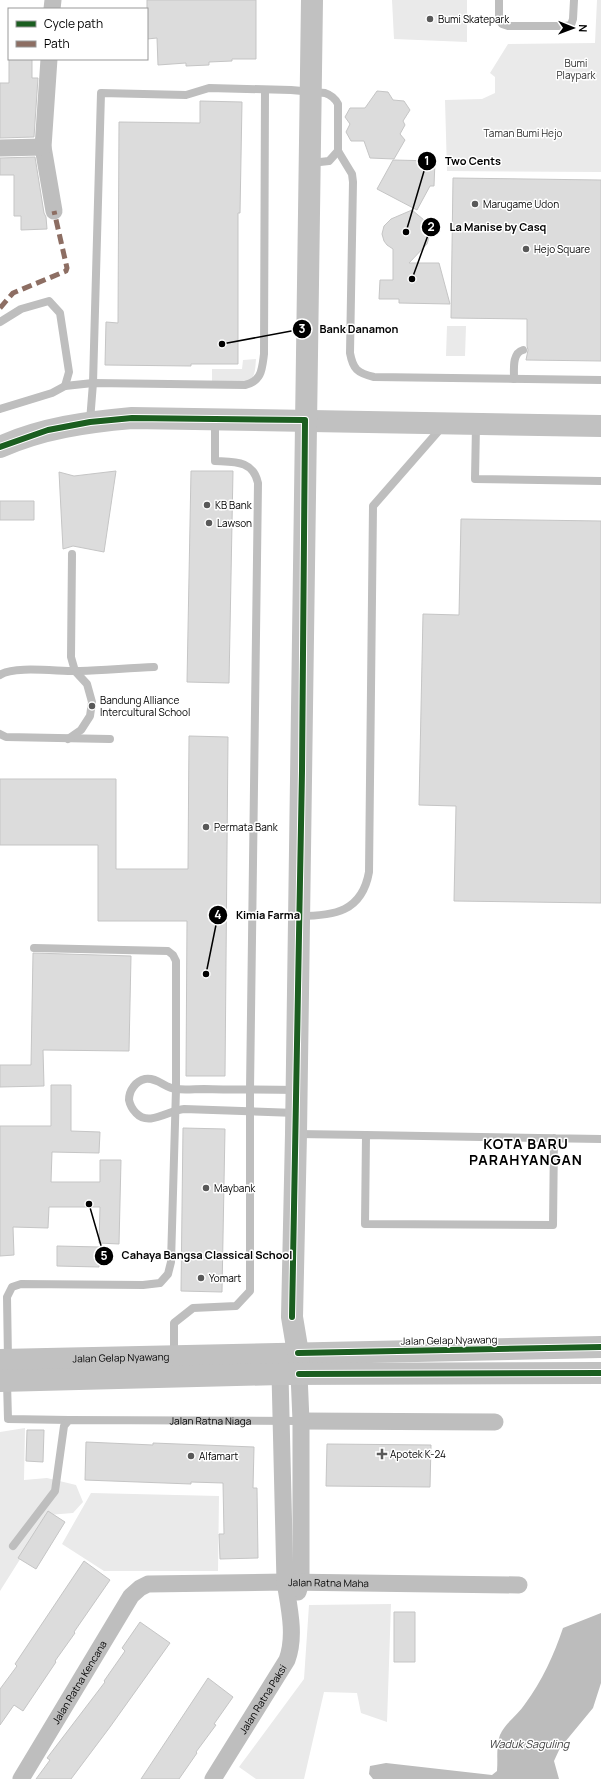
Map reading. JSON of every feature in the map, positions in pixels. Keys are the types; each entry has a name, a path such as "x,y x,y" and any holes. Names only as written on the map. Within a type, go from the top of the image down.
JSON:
{"street":[{"path":"290,1613 302,1582 301,1421 289,1364 292,1317 297,1090 305,420 312,0"},
{"path":"49,60 43,147 54,211"},
{"path":"0,148 43,147"},
{"path":"0,447 48,430 90,422 132,418 601,426"},
{"name":"Jalan Gelap Nyawang","path":"4,1371 289,1364 601,1347"},
{"name":"Jalan Gelap Nyawang","path":"4,1371 174,1356 289,1364 601,1373"},
{"name":"Jalan Ratna Paksi","path":"213,1779 287,1660 291,1650 290,1613 285,1582 282,1420 289,1364"},
{"name":"Jalan Ratna Niaga","path":"301,1421 495,1422"},
{"name":"Jalan Ratna Maha","path":"140,1588 148,1584 161,1583 285,1582 519,1585"},
{"name":"Jalan Ratna Kencana","path":"21,1779 131,1596 140,1588"}],"lane":[{"path":"499,0 499,19 502,24 508,26 565,26 571,25 573,19 574,0"},
{"path":"90,422 93,383 101,93 186,95 209,88 310,91 329,94 338,104 338,151 352,174 353,182 350,353 353,366 363,375 374,377 601,380"},
{"path":"0,409 52,394 65,386 93,383 245,385 251,384 260,377 264,354 265,90"},
{"path":"309,163 329,161 338,151"},
{"path":"0,322 21,309 49,302 60,313 69,372 65,386"},
{"path":"514,379 514,361 519,351 523,350"},
{"path":"174,1356 174,1323 193,1308 236,1306 250,1291 250,1090 258,483 254,473 244,463 215,461 215,419"},
{"path":"299,916 327,915 346,909 359,897 368,881 370,872 373,506 445,423"},
{"path":"476,423 475,479 601,481"},
{"path":"68,739 81,730 90,716 92,702 87,684 74,671 70,657 72,554"},
{"path":"0,675 6,671 74,671 154,667"},
{"path":"0,734 6,737 110,740"},
{"path":"4,1371 7,1297 12,1287 21,1284 143,1285 160,1283 168,1274 171,1262 176,1089 176,961 174,955 168,950 34,948"},
{"path":"297,1090 176,1089 157,1080 143,1080 133,1087 129,1098 133,1110 143,1118 149,1119 157,1118 175,1110 250,1112 296,1123 366,1135 601,1139"},
{"path":"366,1135 365,1224 554,1225 554,1138"},
{"name":"Jalan Ratna Niaga","path":"4,1371 8,1420 301,1421"},
{"path":"13,1546 55,1491 64,1426 69,1420"}],"green space":[{"name":"Bumi Skatepark","path":"392,0 467,0 467,42 394,39"},
{"name":"Taman Bumi Hejo","path":"597,0 601,0 601,172 447,171 445,100 482,99 495,93 495,77 490,73 508,44 595,43"},
{"path":"447,326 466,326 465,356 446,356"},
{"path":"256,359 254,375 247,383 212,383 212,369 242,369 243,360"},
{"path":"25,1428 24,1480 47,1478 76,1485 83,1502 73,1513 48,1515 0,1591 0,1432"},
{"path":"91,1493 219,1496 218,1571 104,1571 62,1544"},
{"path":"391,1604 387,1722 361,1713 357,1693 324,1692 304,1779 256,1779 239,1767 304,1679 309,1605"}],"water":[{"name":"Waduk Saguling","path":"601,1613 601,1683 593,1708 560,1748 554,1761 559,1779 373,1779 369,1774 370,1766 386,1763 492,1775 497,1771 500,1735 522,1708 537,1686 552,1658 563,1628"}],"building":[{"path":"147,0 256,0 256,59 232,59 232,61 209,62 209,65 186,66 186,63 158,65 157,38 148,39"},
{"path":"9,60 32,60 32,78 38,78 34,137 0,138 0,83 9,83"},
{"path":"377,91 388,92 393,100 404,101 410,110 403,121 405,125 400,134 405,140 394,159 370,158 364,141 351,141 346,132 350,124 345,117 350,108 365,108"},
{"path":"200,101 242,102 240,213 238,213 238,364 191,364 191,366 105,365 106,322 118,323 119,122 200,123"},
{"path":"35,157 47,229 21,230 21,216 14,216 14,175 0,175 0,158"},
{"path":"393,160 435,161 434,186 430,186 417,210 377,189"},
{"name":"Hejo Square","path":"453,178 601,180 601,361 526,360 528,350 527,319 451,318"},
{"path":"412,210 424,220 430,234 427,244 409,263 439,263 450,304 399,303 399,299 379,299 380,280 393,280 393,249 384,241 382,234 384,226 391,219"},
{"path":"116,471 104,552 73,546 63,549 59,472 74,476"},
{"path":"191,471 233,471 229,683 187,682"},
{"path":"0,501 34,501 34,520 0,520"},
{"path":"461,519 601,521 601,903 454,901 456,806 419,805 423,614 459,615"},
{"path":"189,736 228,737 225,1076 186,1076 187,921 98,921 98,845 0,845 0,779 116,779 116,869 188,869"},
{"path":"33,953 131,956 129,1051 43,1050 44,1086 0,1087 0,1065 31,1065"},
{"path":"51,1085 71,1085 71,1131 100,1132 99,1153 52,1152 51,1182 100,1182 100,1160 121,1160 119,1244 99,1243 100,1207 49,1207 48,1228 13,1227 14,1255 0,1256 0,1126 51,1126"},
{"path":"183,1128 225,1129 222,1292 181,1291"},
{"path":"57,1246 100,1247 99,1267 57,1266"},
{"path":"27,1430 44,1430 43,1462 26,1461"},
{"path":"86,1442 254,1447 253,1488 257,1488 258,1558 220,1559 219,1534 224,1534 223,1483 191,1482 191,1484 85,1480"},
{"path":"327,1444 431,1445 430,1487 326,1486"},
{"path":"48,1511 65,1522 36,1569 18,1558"},
{"path":"84,1561 110,1580 74,1632 75,1633 23,1711 14,1705 0,1725 0,1689 17,1666 15,1664"},
{"path":"394,1612 415,1612 415,1662 394,1662"},
{"path":"140,1622 170,1643 71,1779 36,1779 50,1760 47,1758 105,1682 104,1681 125,1651 122,1648"},
{"path":"208,1678 233,1697 214,1724 216,1725 196,1752 197,1753 179,1779 141,1779"}],"marked path":[{"path":"0,308 13,293 66,271 67,268 54,211"}],"cycle path":[{"path":"0,447 48,430 90,422 132,418 305,420 302,771 292,1317"},
{"path":"298,1353 601,1347"},
{"path":"299,1374 601,1373"}],"place":[{"name":"Bumi Skatepark","path":"430,19"},
{"name":"Marugame Udon","path":"475,204"},
{"name":"Two Cents","path":"406,232"},
{"name":"Hejo Square","path":"526,249"},
{"name":"La Manise by Casq","path":"412,279"},
{"name":"Bank Danamon","path":"222,344"},
{"name":"KB Bank","path":"207,505"},
{"name":"Lawson","path":"209,523"},
{"name":"Bandung Alliance Intercultural School","path":"92,706"},
{"name":"Permata Bank","path":"206,827"},
{"name":"Kimia Farma","path":"206,974"},
{"name":"Maybank","path":"206,1188"},
{"name":"Cahaya Bangsa Classical School","path":"89,1204"},
{"name":"Yomart","path":"201,1278"},
{"name":"Apotek K-24","path":"382,1454"},
{"name":"Alfamart","path":"191,1456"}],"district":[{"name":"KOTA BARU PARAHYANGAN","path":"526,1152"}],"park label":[{"name":"Bumi Playpark","path":"576,68"}]}
